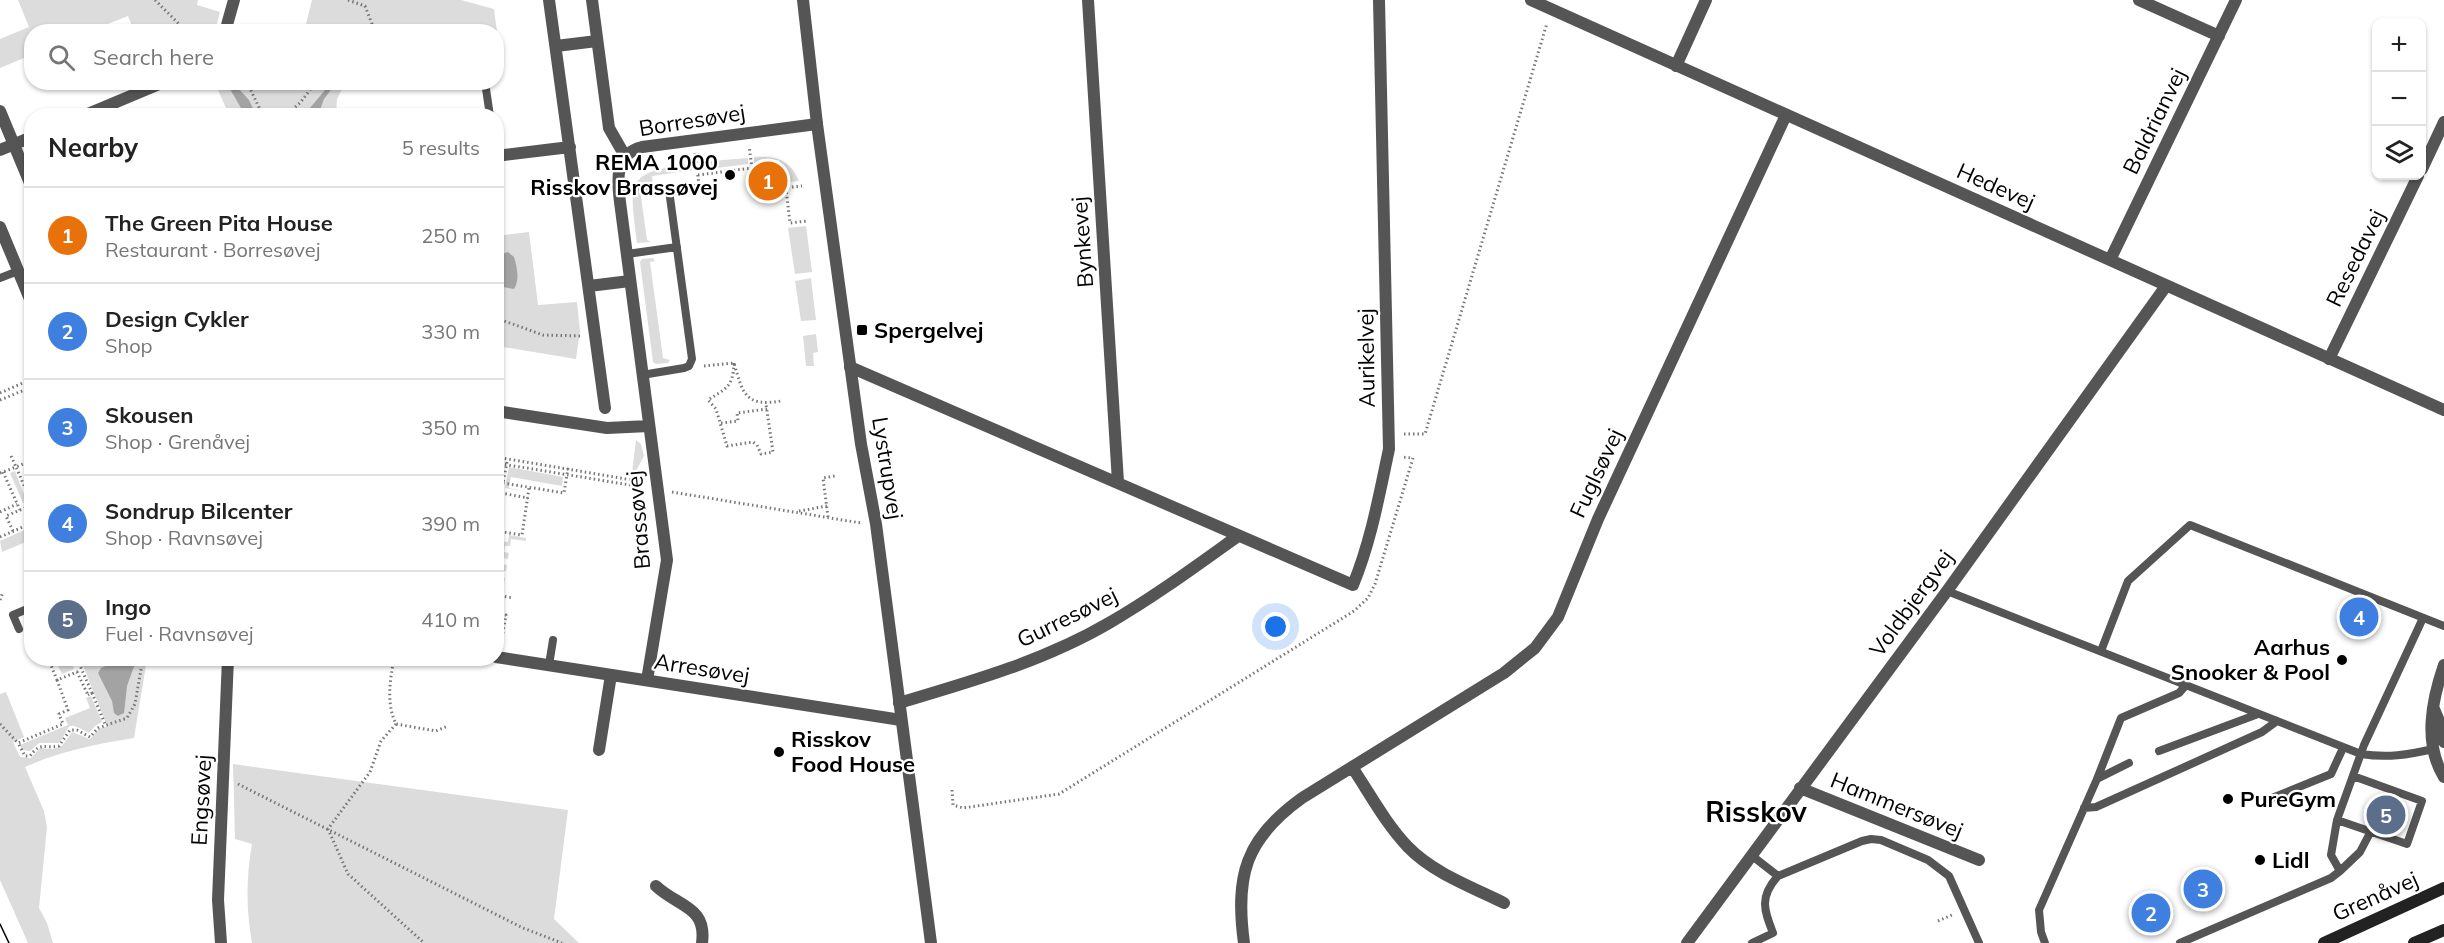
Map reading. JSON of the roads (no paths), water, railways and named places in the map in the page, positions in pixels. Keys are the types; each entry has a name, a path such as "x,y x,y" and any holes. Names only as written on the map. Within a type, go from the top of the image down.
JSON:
{"main road":[{"name":"Grenåvej","path":"2324,943 2444,888"},
{"path":"2414,943 2444,930"}],"street":[{"path":"227,24 234,0"},
{"path":"549,0 605,408"},
{"name":"Borresøvej","path":"592,0 609,128 625,156 642,147 817,124"},
{"name":"Lystrupvej","path":"803,0 817,124 850,367 876,524 931,943"},
{"name":"Bynkevej","path":"1088,0 1118,482"},
{"name":"Aurikelvej","path":"1238,536 1353,585 1376,517 1387,456 1388,434 1379,0"},
{"name":"Hedevej","path":"1531,0 2444,410"},
{"path":"1676,66 1706,0"},
{"path":"2139,0 2219,36"},
{"name":"Baldrianvej","path":"2110,260 2236,0"},
{"path":"556,46 597,40"},
{"path":"102,108 145,90"},
{"path":"0,111 24,169"},
{"name":"Fuglsøvej","path":"1244,943 1240,899 1248,858 1272,823 1285,811 1352,767 1504,673 1535,648 1558,617 1598,519 1786,116"},
{"path":"2426,159 2444,122"},
{"path":"0,150 24,140"},
{"path":"504,155 570,147"},
{"name":"Brassøvej","path":"625,156 619,168 618,188 666,564 647,681"},
{"name":"Resedavej","path":"2329,359 2416,180"},
{"path":"0,227 24,285"},
{"path":"589,286 630,281"},
{"name":"Voldbjergvej","path":"1688,943 1947,591 2166,286"},
{"path":"850,367 1238,536"},
{"path":"504,412 607,428 650,426"},
{"name":"Gurresøvej","path":"899,703 1037,658 1107,624 1174,583 1238,536"},
{"name":"Arresøvej","path":"504,654 549,665 901,720"},
{"path":"2444,664 2439,708 2442,728 2439,768 2444,777"},
{"name":"Engsøvej","path":"221,943 218,900 228,666"},
{"path":"599,750 611,675"},
{"path":"1352,767 1408,848 1433,867 1504,903"},
{"name":"Hammersøvej","path":"1800,788 1979,860"},
{"path":"656,886 698,915 703,927 702,943"}],"lane":[{"path":"486,90 489,108"},
{"path":"642,375 684,368 691,361 669,190"},
{"path":"627,254 677,247"},
{"path":"0,278 18,271"},
{"path":"2101,651 2128,581 2190,525 2444,626"},
{"path":"1947,591 2361,754 2398,756 2439,745"},
{"path":"19,629 13,615 24,611"},
{"path":"2340,871 2331,855 2337,820 2361,754 2423,618"},
{"path":"549,665 553,640"},
{"path":"2045,943 2041,932 2039,910 2097,779 2121,718 2179,693 2186,685"},
{"path":"2159,751 2258,714"},
{"path":"2084,808 2096,807 2251,736 2277,721"},
{"path":"2272,798 2331,774 2343,748"},
{"path":"2097,779 2129,763"},
{"path":"2337,820 2407,844 2422,801 2353,776"},
{"path":"2180,943 2331,878 2360,852 2371,831"},
{"path":"1752,943 1773,933 1764,903 1771,884 1778,876 1871,838 1928,860 1949,876 1979,943"},
{"path":"1752,855 1778,876"}],"tram line":[{"path":"0,924 9,943"}],"place":[{"name":"REMA 1000 Risskov Brassøvej","path":"730,175"},
{"name":"The Green Pita House","path":"768,181"},
{"name":"Spergelvej","path":"862,330"},
{"name":"Sondrup Bilcenter","path":"2359,617"},
{"name":"Aarhus Snooker & Pool","path":"2342,660"},
{"name":"Risskov Food House","path":"779,752"},
{"name":"PureGym","path":"2228,799"},
{"name":"Ingo","path":"2386,815"},
{"name":"Lidl","path":"2260,860"},
{"name":"Skousen","path":"2203,889"},
{"name":"Design Cykler","path":"2151,913"}],"district":[{"name":"Risskov","path":"1756,811"}]}
